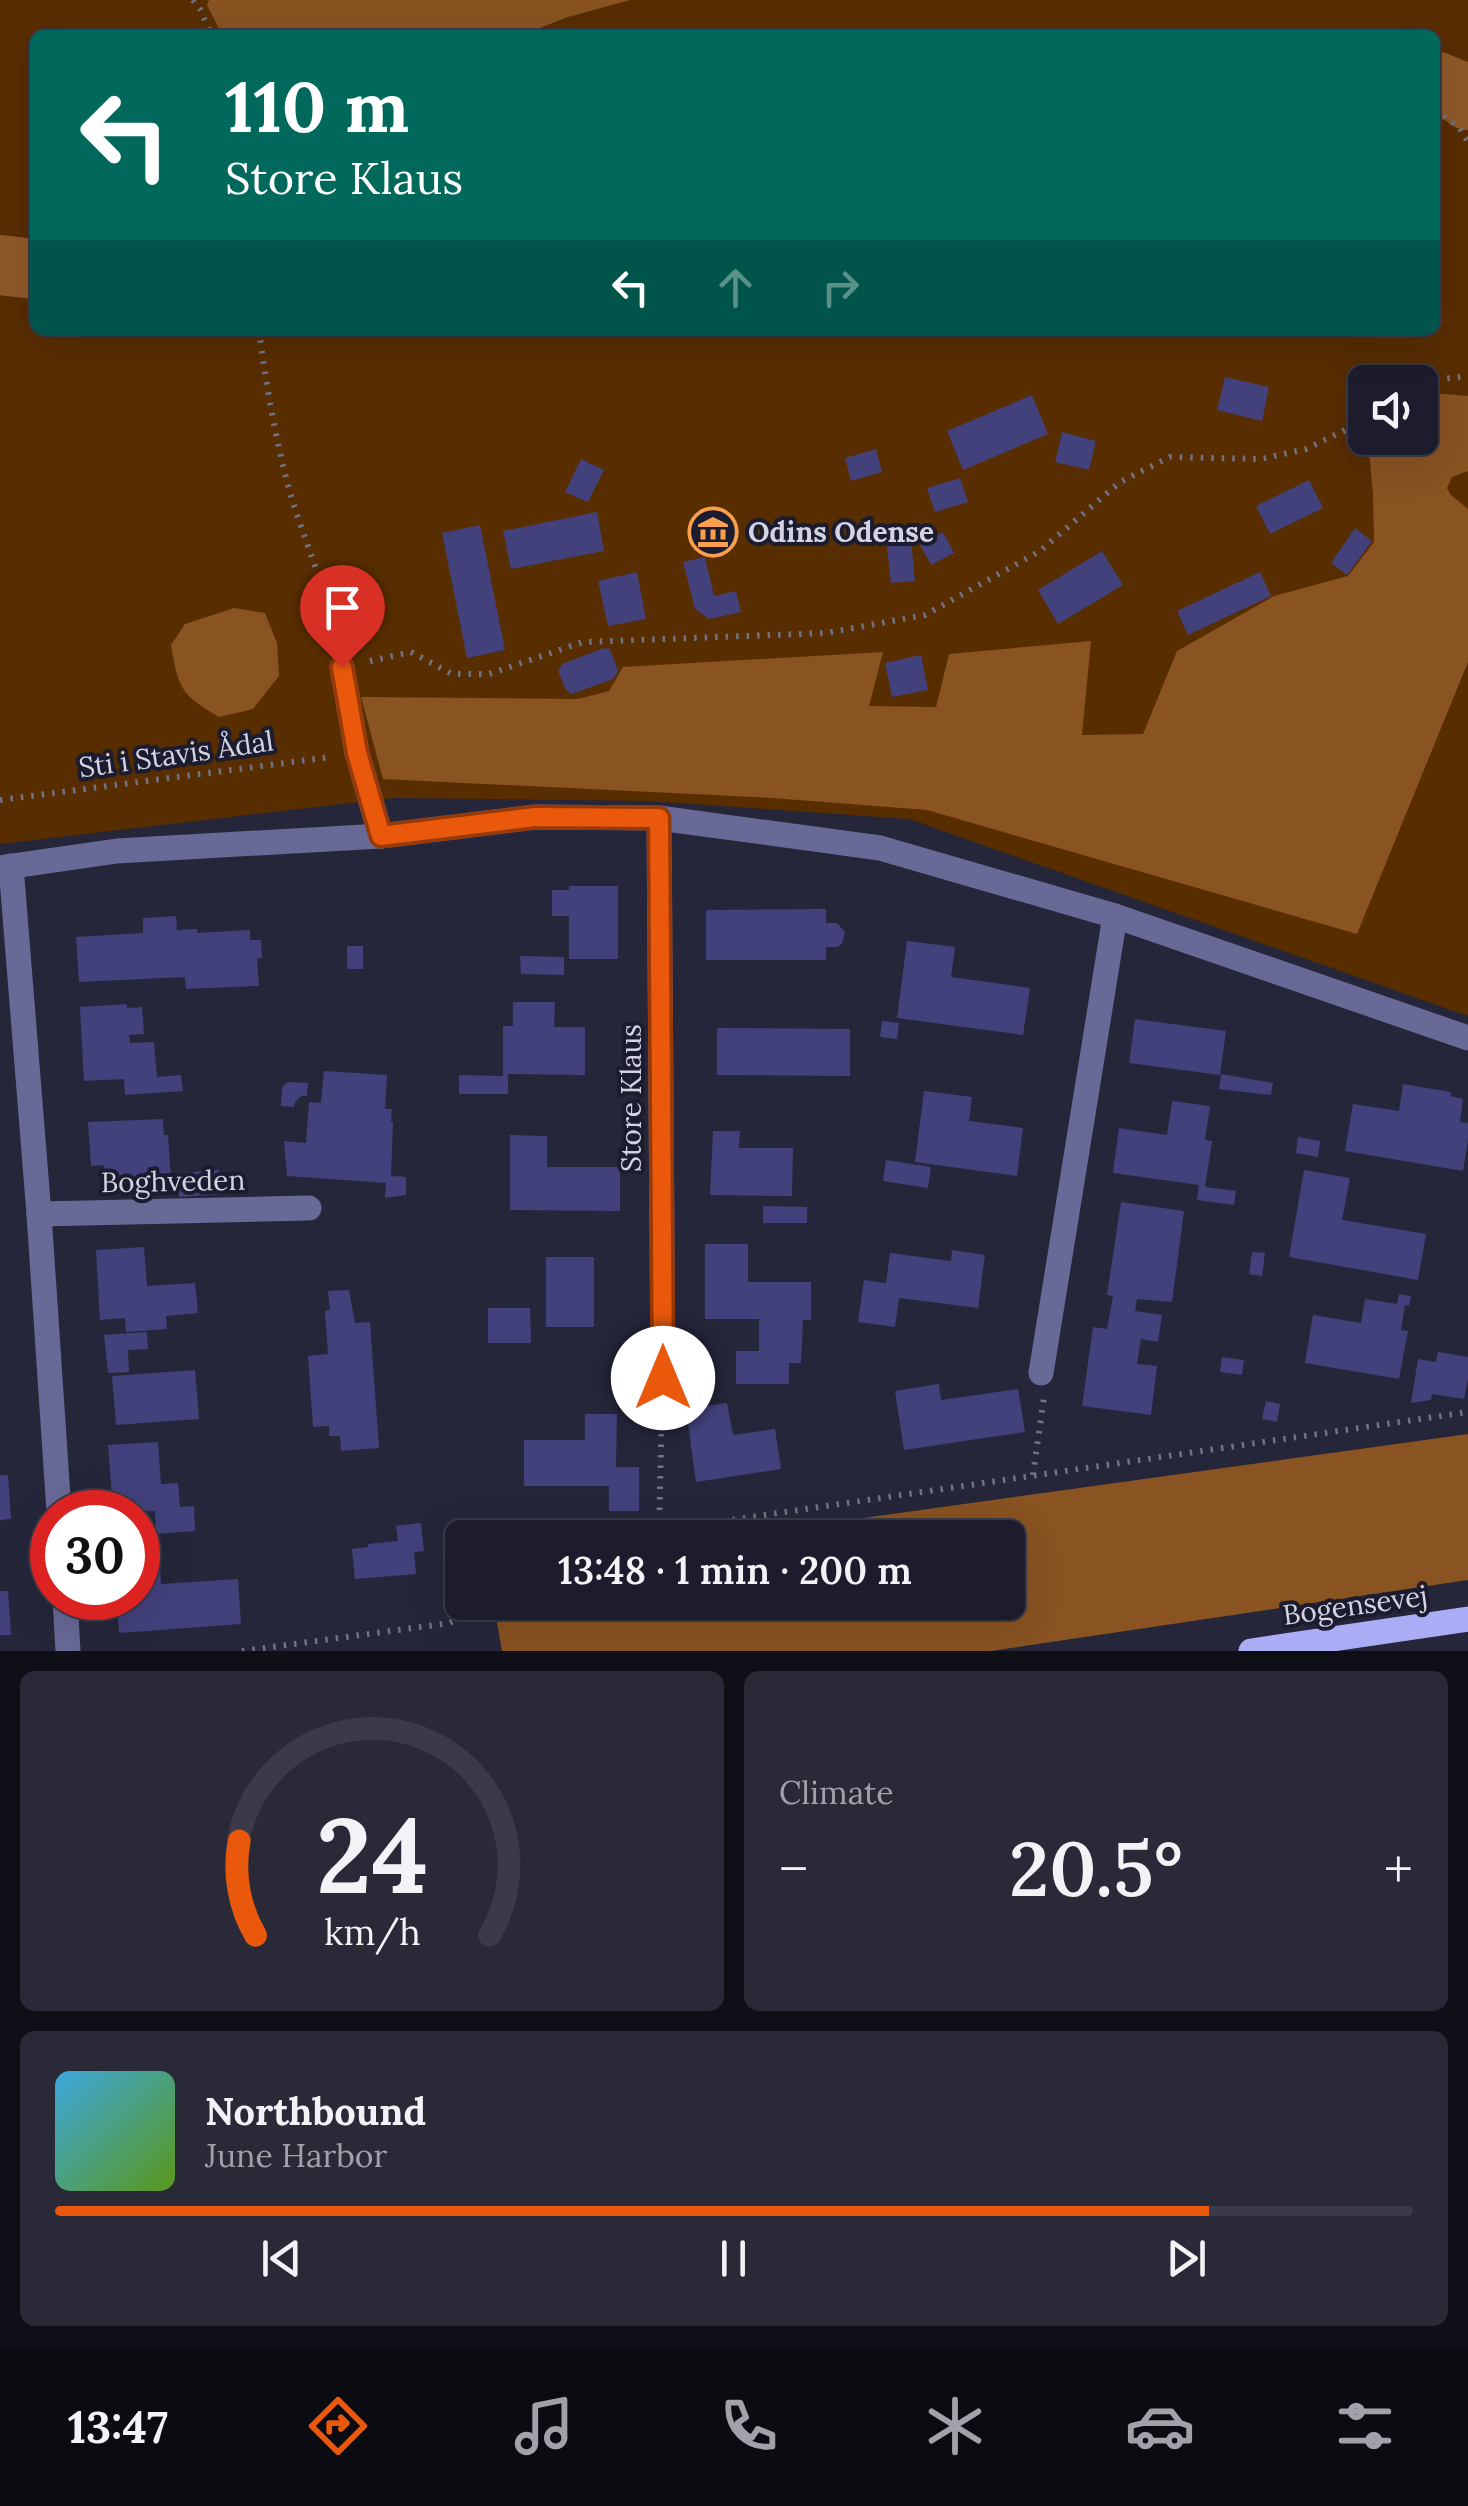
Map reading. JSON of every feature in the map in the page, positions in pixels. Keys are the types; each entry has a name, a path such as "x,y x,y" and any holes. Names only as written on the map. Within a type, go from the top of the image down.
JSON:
{"main road":[{"name":"Bogensevej","path":"1251,1651 1468,1619"}],"street":[{"path":"342,667 357,753 381,836"},
{"path":"57,1490 38,1214 6,867 117,851 381,836 535,817 659,818 880,848 1115,916 1468,1038"},
{"name":"Store Klaus","path":"659,818 663,1378"},
{"path":"1041,1373 1115,916"},
{"name":"Boghveden","path":"38,1214 309,1208"},
{"path":"66,1620 68,1651"}],"path":[{"path":"192,0 209,30"},
{"path":"1440,114 1459,127 1468,142"},
{"path":"260,335 269,404 290,489 332,619 342,667 411,652 452,674 489,674 583,642 826,632 926,615 1040,550 1120,482 1170,457 1262,458 1306,450 1345,430 1348,424"},
{"path":"1438,379 1468,376"},
{"name":"Sti i Stavis Ådal","path":"0,800 357,753"},
{"path":"1032,1475 1046,1380 1041,1373"},
{"path":"659,1520 663,1378"},
{"path":"732,1520 1468,1412"},
{"path":"242,1651 450,1624 456,1620"}],"shaded area":[{"path":"0,0 1468,0 1468,1016 909,819 648,801 394,798 0,844"},
{"path":"209,0 630,0 535,30 220,30 207,5"},
{"path":"1438,394 1468,396 1468,471 1452,477 1447,488 1468,509 1468,662 1357,934 927,810 772,798 383,779 361,697 578,699 609,691 623,667 883,652 869,706 936,707 949,654 1091,641 1082,735 1143,734 1177,651 1274,596 1348,576 1374,542 1370,455 1438,455"},
{"path":"234,608 265,613 277,643 279,676 253,709 219,717 196,703 183,689 171,645 185,624"},
{"path":"1468,1434 1468,1580 991,1651 502,1651 496,1620 1025,1620 1025,1520 849,1520"}],"building":[{"path":"1225,377 1269,387 1262,421 1217,410"},
{"path":"1032,395 1048,434 963,470 947,431"},
{"path":"1062,432 1096,441 1089,470 1055,462"},
{"path":"876,449 882,472 851,481 845,458"},
{"path":"581,459 604,470 588,502 565,492"},
{"path":"960,478 968,502 935,512 927,488"},
{"path":"1309,480 1323,508 1270,534 1256,506"},
{"path":"597,512 604,551 511,569 503,531"},
{"path":"480,525 505,650 467,658 442,533"},
{"path":"1355,528 1372,541 1347,575 1331,563"},
{"path":"910,531 915,581 891,583 885,533"},
{"path":"943,532 954,553 931,565 920,545"},
{"path":"1102,551 1123,585 1058,624 1038,590"},
{"path":"705,557 714,596 736,591 741,612 709,619 695,609 683,562"},
{"path":"637,572 646,619 608,626 598,581"},
{"path":"1260,572 1271,596 1188,635 1177,611"},
{"path":"610,649 618,671 613,679 572,694 566,690 558,671 562,664"},
{"path":"921,655 928,690 892,697 885,663"},
{"path":"569,886 618,886 618,959 569,959 569,916 552,916 552,890 569,890"},
{"path":"826,909 826,923 837,923 845,932 842,944 826,947 826,960 706,960 706,910"},
{"path":"176,916 177,930 250,930 250,940 261,940 262,958 257,958 259,986 186,989 185,977 79,982 76,937 143,933 143,918"},
{"path":"907,941 955,947 951,977 1030,988 1023,1035 897,1018"},
{"path":"347,946 363,946 363,969 347,969"},
{"path":"520,956 564,957 564,975 521,974"},
{"path":"513,1002 555,1002 554,1027 585,1027 585,1075 508,1074 508,1094 459,1094 459,1075 503,1076 503,1026 513,1026"},
{"path":"127,1004 127,1008 142,1007 144,1034 129,1035 130,1043 154,1042 157,1077 181,1075 183,1091 125,1095 124,1079 84,1081 80,1007"},
{"path":"1135,1019 1226,1031 1220,1075 1129,1063"},
{"path":"882,1021 899,1023 897,1039 880,1037"},
{"path":"717,1028 850,1029 850,1076 717,1075"},
{"path":"324,1071 387,1075 385,1109 392,1109 393,1122 391,1176 406,1177 406,1195 385,1198 386,1183 287,1176 284,1141 306,1143 309,1102 321,1103"},
{"path":"1221,1074 1273,1083 1271,1095 1219,1089"},
{"path":"288,1082 308,1083 307,1096 301,1096 294,1107 281,1106 282,1087"},
{"path":"1403,1084 1451,1092 1450,1096 1463,1099 1460,1122 1468,1123 1468,1140 1463,1171 1345,1151 1353,1104 1399,1111"},
{"path":"924,1091 972,1097 969,1121 1023,1128 1017,1176 915,1162"},
{"path":"1172,1101 1210,1106 1205,1140 1212,1141 1205,1187 1236,1191 1234,1205 1197,1200 1199,1185 1113,1173 1119,1128 1167,1135"},
{"path":"163,1119 171,1179 105,1184 104,1165 91,1166 88,1122"},
{"path":"713,1131 740,1131 739,1148 793,1148 792,1196 710,1195"},
{"path":"510,1135 547,1136 547,1167 620,1167 620,1211 510,1210"},
{"path":"1298,1137 1320,1141 1318,1157 1296,1153"},
{"path":"886,1160 931,1167 928,1188 883,1181"},
{"path":"219,1170 221,1194 179,1197 178,1173"},
{"path":"1304,1170 1350,1178 1342,1220 1426,1234 1418,1280 1289,1257"},
{"path":"1121,1202 1184,1211 1172,1302 1137,1299 1135,1311 1162,1315 1158,1342 1141,1339 1137,1364 1157,1366 1151,1415 1082,1406 1093,1327 1107,1329 1113,1296 1107,1295"},
{"path":"763,1206 807,1207 807,1223 763,1223"},
{"path":"705,1244 748,1244 748,1282 811,1282 811,1320 803,1320 801,1363 789,1363 789,1384 736,1384 736,1351 759,1351 759,1319 705,1319"},
{"path":"144,1247 147,1286 195,1283 198,1313 166,1316 167,1329 126,1332 125,1318 100,1320 96,1250"},
{"path":"952,1250 985,1255 978,1308 899,1298 895,1327 858,1322 864,1280 886,1283 890,1253 951,1261"},
{"path":"1252,1252 1265,1253 1262,1276 1249,1274"},
{"path":"546,1257 594,1257 594,1327 546,1327"},
{"path":"349,1290 355,1323 370,1322 379,1448 341,1451 340,1436 329,1436 329,1426 313,1427 308,1356 328,1354 328,1291"},
{"path":"1399,1294 1411,1296 1409,1306 1405,1305 1401,1330 1408,1331 1399,1379 1305,1363 1313,1315 1361,1323 1365,1299 1397,1304"},
{"path":"488,1308 530,1308 531,1343 488,1343"},
{"path":"147,1332 148,1349 128,1350 129,1372 108,1373 104,1335"},
{"path":"1438,1352 1468,1357 1464,1399 1432,1394 1431,1400 1411,1403 1418,1359 1436,1362"},
{"path":"1222,1357 1244,1360 1242,1375 1220,1372"},
{"path":"195,1370 199,1419 116,1425 112,1376"},
{"path":"939,1384 941,1400 1018,1389 1025,1432 904,1450 895,1391"},
{"path":"1266,1401 1280,1404 1277,1422 1262,1419"},
{"path":"727,1403 733,1435 775,1429 781,1469 696,1482 686,1409"},
{"path":"585,1414 617,1414 616,1467 639,1467 639,1511 609,1511 609,1486 524,1486 524,1440 585,1440"},
{"path":"158,1442 161,1484 178,1483 180,1507 194,1506 195,1531 160,1534 160,1490 111,1490 108,1445"},
{"path":"0,1475 8,1475 11,1519 0,1520"},
{"path":"421,1523 424,1551 414,1552 416,1574 355,1579 352,1549 398,1541 396,1526"},
{"path":"160,1564 161,1584 238,1579 241,1624 119,1633 118,1620 160,1620"},
{"path":"0,1591 8,1591 11,1635 0,1635"}],"waterway":[{"path":"1440,83 1459,91 1468,100"},
{"path":"0,265 30,268"}],"place":[{"name":"Odins Odense","path":"713,532"}],"route":[{"path":"342,667 357,753 381,836 535,817 659,818 663,1378"}]}
